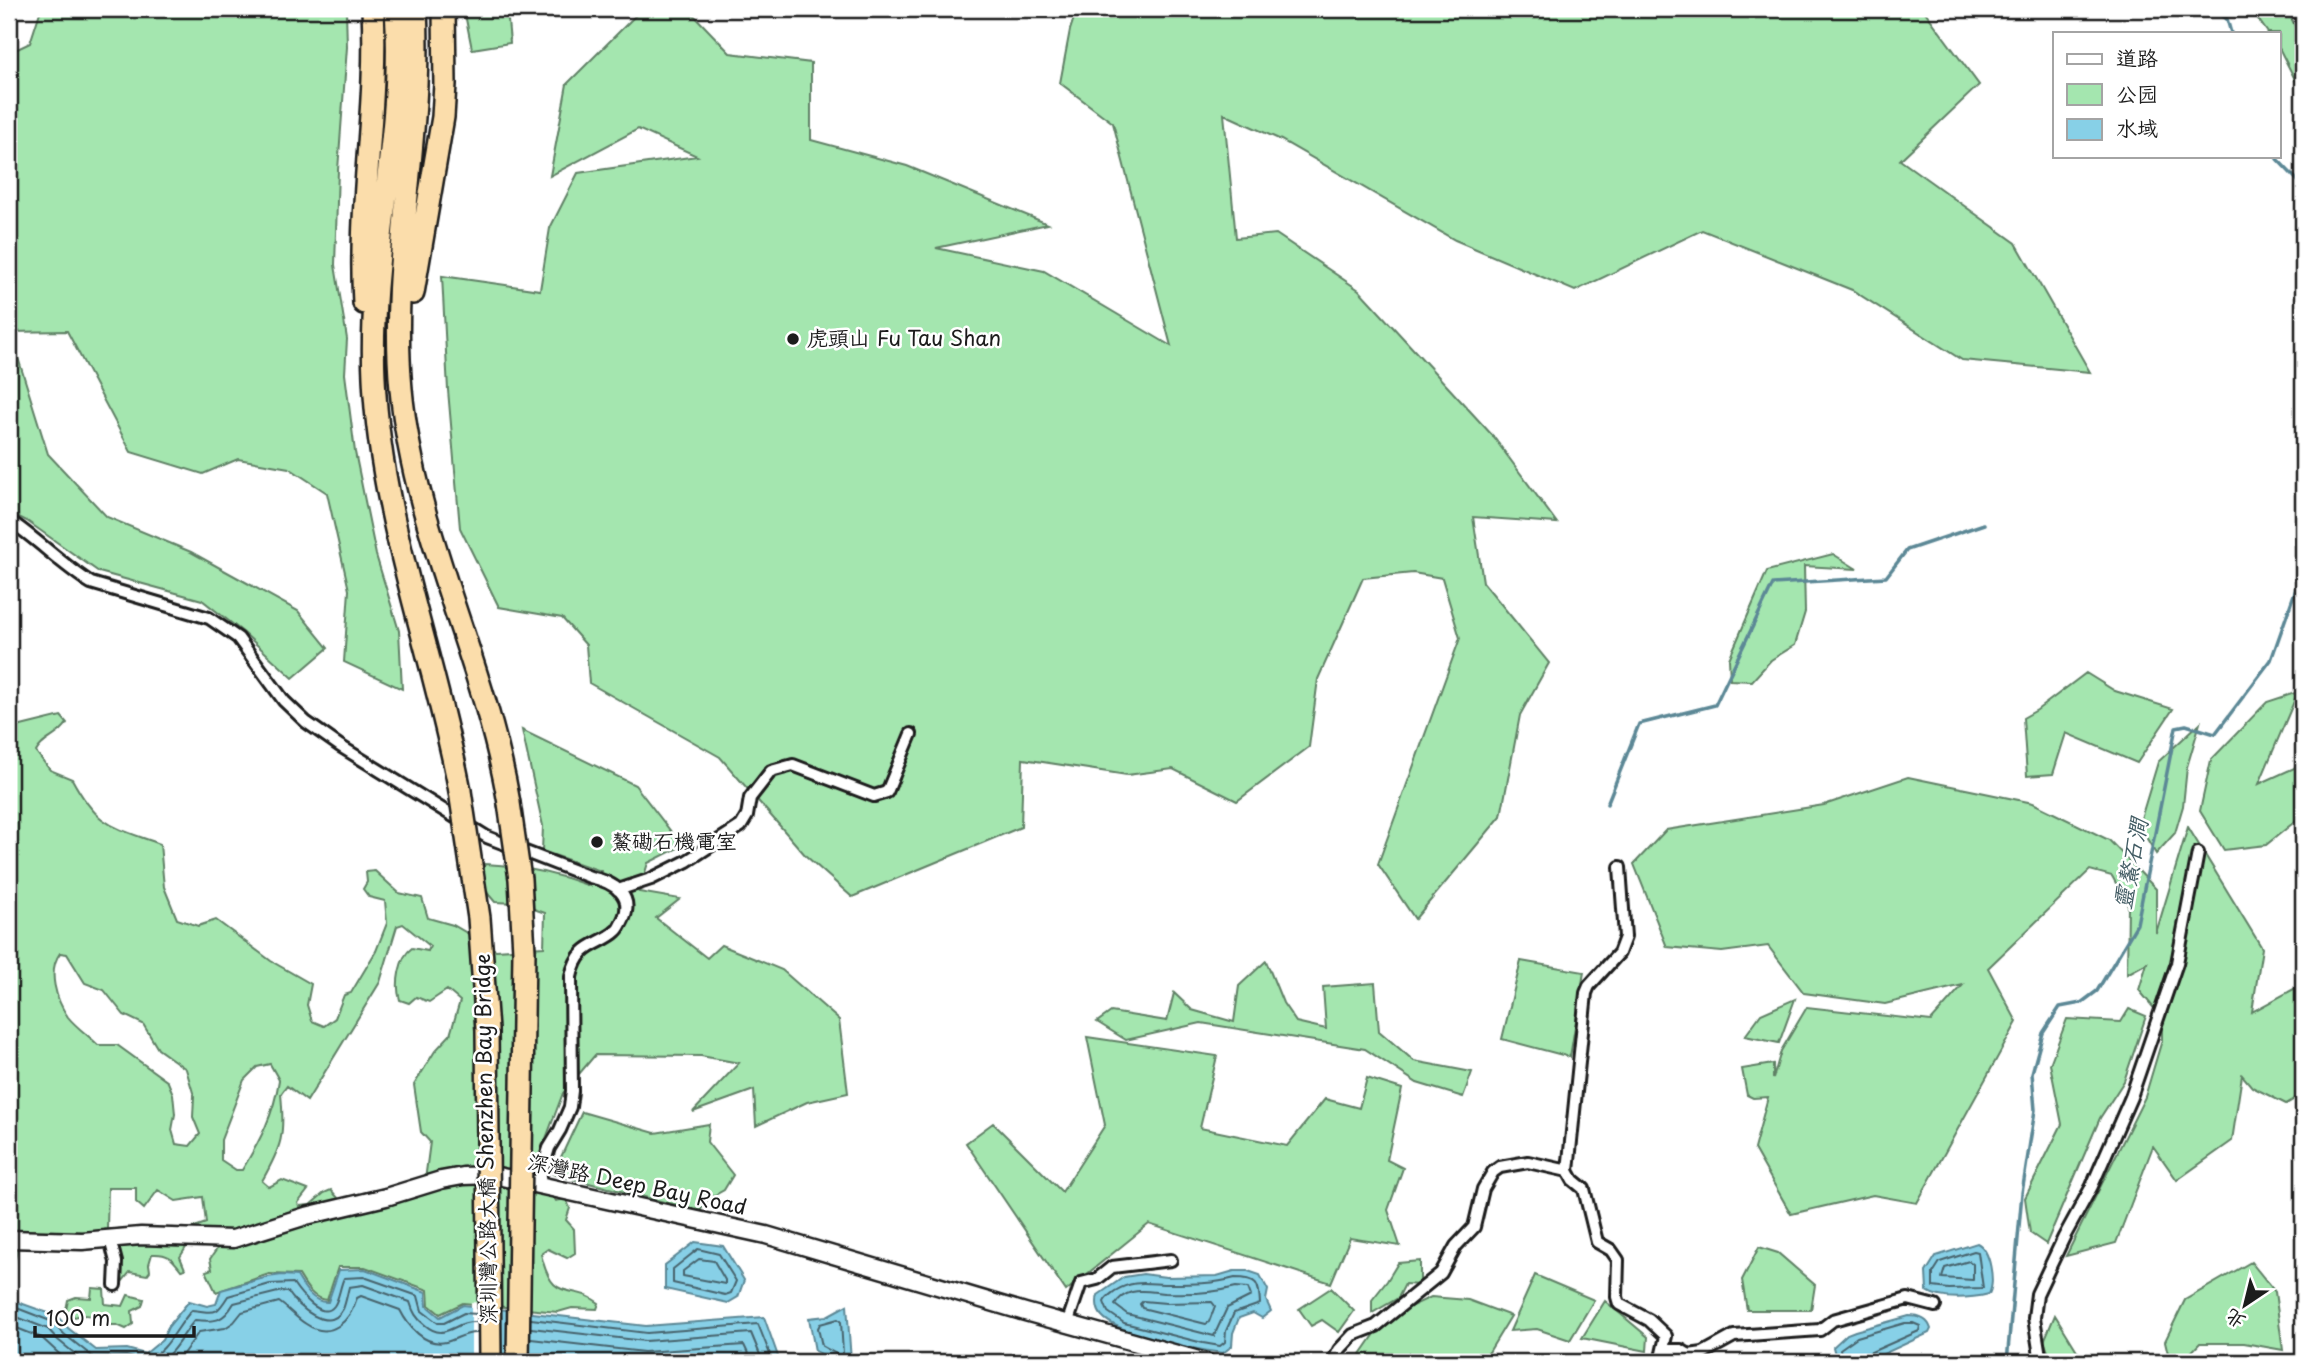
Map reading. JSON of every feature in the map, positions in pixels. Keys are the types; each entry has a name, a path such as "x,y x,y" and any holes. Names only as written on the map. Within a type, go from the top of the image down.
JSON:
{"highway":[{"path":"373,9 373,75 362,264 364,306 373,353"},
{"path":"373,353 377,280 396,105 396,9"},
{"name":"深圳灣公路大橋 Shenzhen Bay Bridge","path":"416,9 416,113 401,268 399,363 407,436 419,494 491,718 509,803 520,879 524,951 518,1362"},
{"path":"399,363 409,327 415,269 443,117 443,9"},
{"name":"深圳灣公路大橋 Shenzhen Bay Bridge","path":"373,353 377,419 386,481 460,791 479,918 487,1030 490,1362"}],"street":[{"path":"9,522 37,539 77,574 92,583 209,618 225,626 238,638 284,701 306,722 341,746 488,837 590,877 608,881 626,900 627,913 617,931 584,951 575,962 571,977 570,1107 549,1149 538,1184"},
{"path":"618,890 651,879 687,861 741,826 747,816 750,798 771,771 793,765 874,796 887,792 911,734"},
{"path":"2042,1362 2035,1318 2037,1294 2092,1186 2131,1097 2177,963 2198,853"},
{"path":"1620,867 1625,937 1619,953 1589,986 1586,993 1568,1171 1573,1180 1584,1188 1597,1242 1611,1250 1618,1260 1616,1297 1619,1304 1631,1308 1649,1320 1666,1336 1660,1362"},
{"path":"1333,1362 1339,1350 1353,1335 1376,1326 1441,1273 1456,1246 1474,1227 1483,1189 1493,1172 1500,1167 1528,1162 1568,1171"},
{"name":"深灣路 Deep Bay Road","path":"9,1239 82,1241 141,1236 233,1239 330,1209 463,1176 492,1175 766,1235 1206,1362"},
{"path":"110,1239 116,1262 116,1285"},
{"path":"1068,1324 1081,1283 1097,1279 1112,1267 1171,1260"},
{"path":"1664,1350 1681,1350 1689,1355 1703,1353 1734,1336 1820,1330 1833,1320 1908,1300 1935,1306"}],"green space":[{"path":"41,9 346,9 347,47 338,170 335,265 347,339 345,374 355,452 376,555 399,631 402,689 344,662 349,590 327,493 289,468 238,459 203,474 131,452 67,331 10,332 48,454 107,517 191,552 298,611 328,648 293,678 244,633 202,600 99,572 27,521 9,512 9,53 30,43"},
{"path":"464,9 507,9 510,43 472,49"},
{"path":"642,9 688,9 730,53 811,63 811,140 907,166 1048,224 936,248 1044,271 1171,346 1113,123 1060,83 1070,30 1077,9 1923,9 1979,85 1900,160 2016,243 2090,372 1962,360 1852,290 1702,230 1575,291 1455,240 1281,140 1224,114 1236,238 1276,234 1359,290 1492,435 1557,523 1473,517 1483,582 1549,663 1520,715 1501,816 1415,919 1378,864 1460,638 1442,578 1413,573 1363,578 1318,679 1309,747 1237,801 1173,769 1127,775 1023,759 1021,827 852,897 806,856 720,757 589,683 586,645 562,618 499,607 460,528 448,390 442,276 540,290 550,228 578,173 697,156 638,129 550,176 567,84"},
{"path":"2251,9 2287,9 2303,43 2303,95 2280,50 2280,32 2267,32"},
{"path":"1833,554 1857,569 1804,566 1805,612 1795,645 1771,660 1752,681 1730,680 1729,659 1767,571"},
{"path":"2086,673 2115,691 2173,709 2137,763 2066,733 2053,774 2027,776 2023,718"},
{"path":"2298,692 2259,784 2303,764 2303,815 2266,845 2224,850 2200,811 2211,760 2267,702"},
{"path":"61,716 67,723 36,752 50,770 72,779 90,807 107,823 160,844 164,887 177,919 198,926 216,920 271,961 311,984 307,1005 312,1021 324,1026 335,1018 344,995 351,993 376,951 387,923 385,901 369,897 363,889 367,882 366,872 375,871 399,893 422,898 428,918 453,925 496,950 544,947 545,913 517,903 495,902 478,882 485,864 539,871 590,886 601,871 542,851 543,826 522,730 635,785 682,846 648,863 639,892 680,899 656,918 707,958 721,945 782,970 839,1020 848,1093 807,1102 756,1126 754,1090 693,1112 739,1063 701,1056 595,1055 563,1093 532,1176 425,1180 430,1142 421,1132 414,1085 435,1051 450,1035 460,1001 447,990 429,1002 416,997 409,1003 400,1000 398,979 404,958 412,948 428,951 430,946 403,924 397,926 380,982 307,1101 287,1086 281,1094 283,1120 280,1140 262,1181 269,1187 282,1180 308,1190 298,1203 299,1206 310,1205 331,1190 338,1198 335,1204 234,1235 193,1232 192,1228 206,1223 203,1197 176,1201 158,1190 144,1209 136,1202 136,1188 108,1188 107,1229 92,1234 20,1235 13,1273 13,1296 9,1296 9,731","holes":["60,953 67,954 85,983 104,990 124,1015 143,1024 158,1049 186,1069 194,1096 193,1117 200,1134 190,1146 176,1144 172,1130 175,1114 173,1094 168,1082 117,1045 98,1045 68,1017 55,985 54,968","270,1064 279,1080 274,1104 249,1159 242,1170 236,1170 221,1160 221,1140 244,1080 257,1067"]},
{"path":"2200,723 2187,767 2183,806 2175,833 2156,854 2139,825 2158,762"},
{"path":"1908,777 2033,803 2109,840 2156,889 2156,933 2188,827 2262,948 2252,1012 2303,984 2303,1094 2286,1104 2252,1087 2242,1075 2232,1141 2177,1180 2153,1146 2116,1243 2066,1256 2145,1097 2162,1040 2162,1018 2139,990 2147,963 2127,974 2128,905 2112,876 2090,870 1988,968 2017,1022 1917,1203 1873,1195 1791,1214 1754,1149 1768,1097 1753,1098 1747,1095 1742,1069 1773,1064 1773,1079 1781,1051 1807,1007 1931,1021 1963,985 1885,1004 1804,993 1768,946 1722,952 1667,947 1634,864 1666,830 1824,805"},
{"path":"1266,961 1283,1003 1296,1022 1326,1029 1323,987 1375,983 1379,1031 1414,1061 1472,1072 1463,1097 1417,1083 1365,1049 1201,1023 1126,1040 1097,1022 1111,1012 1167,1021 1174,993 1192,1010 1234,1022 1239,986"},
{"path":"1521,961 1584,972 1570,1057 1502,1039"},
{"path":"1795,999 1779,1043 1745,1036 1761,1014"},
{"path":"2129,1009 2146,1016 2124,1081 2100,1118 2046,1244 2030,1233 2025,1198 2062,1124 2050,1064 2067,1019 2121,1022"},
{"path":"1087,1037 1217,1056 1200,1128 1287,1146 1325,1099 1359,1108 1367,1078 1402,1089 1387,1160 1403,1168 1388,1210 1400,1246 1350,1238 1331,1283 1149,1224 1066,1291 966,1143 993,1123 1062,1192 1105,1125"},
{"path":"582,1112 655,1133 709,1124 707,1142 733,1175 724,1190 708,1199 700,1211 553,1174"},
{"path":"463,1180 549,1189 556,1201 566,1199 570,1208 566,1220 574,1229 575,1253 567,1258 548,1249 541,1254 546,1270 557,1287 589,1297 599,1303 597,1309 572,1308 558,1312 463,1303 440,1314 429,1305 428,1290 365,1267 338,1267 327,1300 314,1295 299,1275 269,1274 216,1292 206,1271 212,1269 210,1259 219,1246"},
{"path":"188,1240 180,1257 185,1269 181,1270 166,1255 152,1254 147,1275 130,1272 122,1282 119,1279 120,1242"},
{"path":"1759,1247 1778,1253 1815,1285 1811,1310 1747,1310 1742,1280"},
{"path":"1420,1261 1420,1285 1405,1284 1398,1298 1372,1313 1372,1300 1398,1263"},
{"path":"2251,1262 2275,1292 2283,1350 2244,1343 2200,1343 2182,1362 2170,1362 2165,1341 2185,1300"},
{"path":"1535,1275 1594,1300 1570,1340 1537,1329 1510,1331"},
{"path":"92,1288 104,1289 105,1304 123,1306 128,1295 144,1299 142,1306 132,1311 133,1324 126,1329 117,1325 104,1325 94,1317 74,1317 66,1310 68,1300 76,1297 91,1298"},
{"path":"1331,1288 1354,1311 1339,1332 1322,1320 1311,1326 1299,1309"},
{"path":"1431,1297 1468,1300 1511,1316 1483,1362 1387,1362 1359,1357 1386,1318"},
{"path":"1605,1301 1648,1337 1647,1351 1582,1338"},
{"path":"2055,1315 2084,1362 2052,1362 2044,1341"}],"water":[{"path":"695,1242 723,1246 744,1280 738,1297 728,1303 665,1289 665,1265"},
{"path":"1977,1243 1986,1252 1991,1267 1992,1282 1989,1294 1949,1297 1927,1291 1926,1272 1936,1256"},
{"path":"365,1269 426,1292 427,1306 440,1317 463,1305 646,1326 764,1317 780,1362 9,1362 9,1299 57,1316 96,1350 127,1349 145,1354 162,1340 168,1327 189,1301 207,1306 216,1304 221,1290 282,1275 297,1276 313,1297 328,1302 339,1270"},
{"path":"1234,1271 1248,1271 1260,1275 1268,1290 1266,1300 1271,1311 1262,1318 1253,1313 1239,1318 1233,1333 1232,1346 1223,1353 1141,1335 1111,1323 1098,1309 1098,1295 1124,1277 1143,1274 1166,1277 1217,1276"},
{"path":"847,1305 851,1361 837,1362 815,1351 809,1318 827,1316"},
{"path":"1909,1316 1925,1320 1931,1329 1929,1333 1866,1362 1837,1362 1833,1347 1847,1334"}],"pier":[{"path":"471,1302 497,1305 496,1362 471,1362"}],"waterway":[{"name":"靈鰲石澗","path":"2214,9 2227,19 2231,32"},
{"name":"靈鰲石澗","path":"2277,158 2303,186"},
{"path":"1607,804 1639,724 1715,705 1773,584 1886,577 1907,550 1984,524"},
{"name":"靈鰲石澗","path":"2007,1362 2022,1193 2035,1110 2032,1073 2043,1033 2060,1007 2081,1003 2097,991 2137,924 2176,727 2186,725 2215,734 2271,660 2303,569"}],"place":[{"name":"虎頭山 Fu Tau Shan","path":"793,339"},
{"name":"鰲磡石機電室","path":"597,842"}]}
